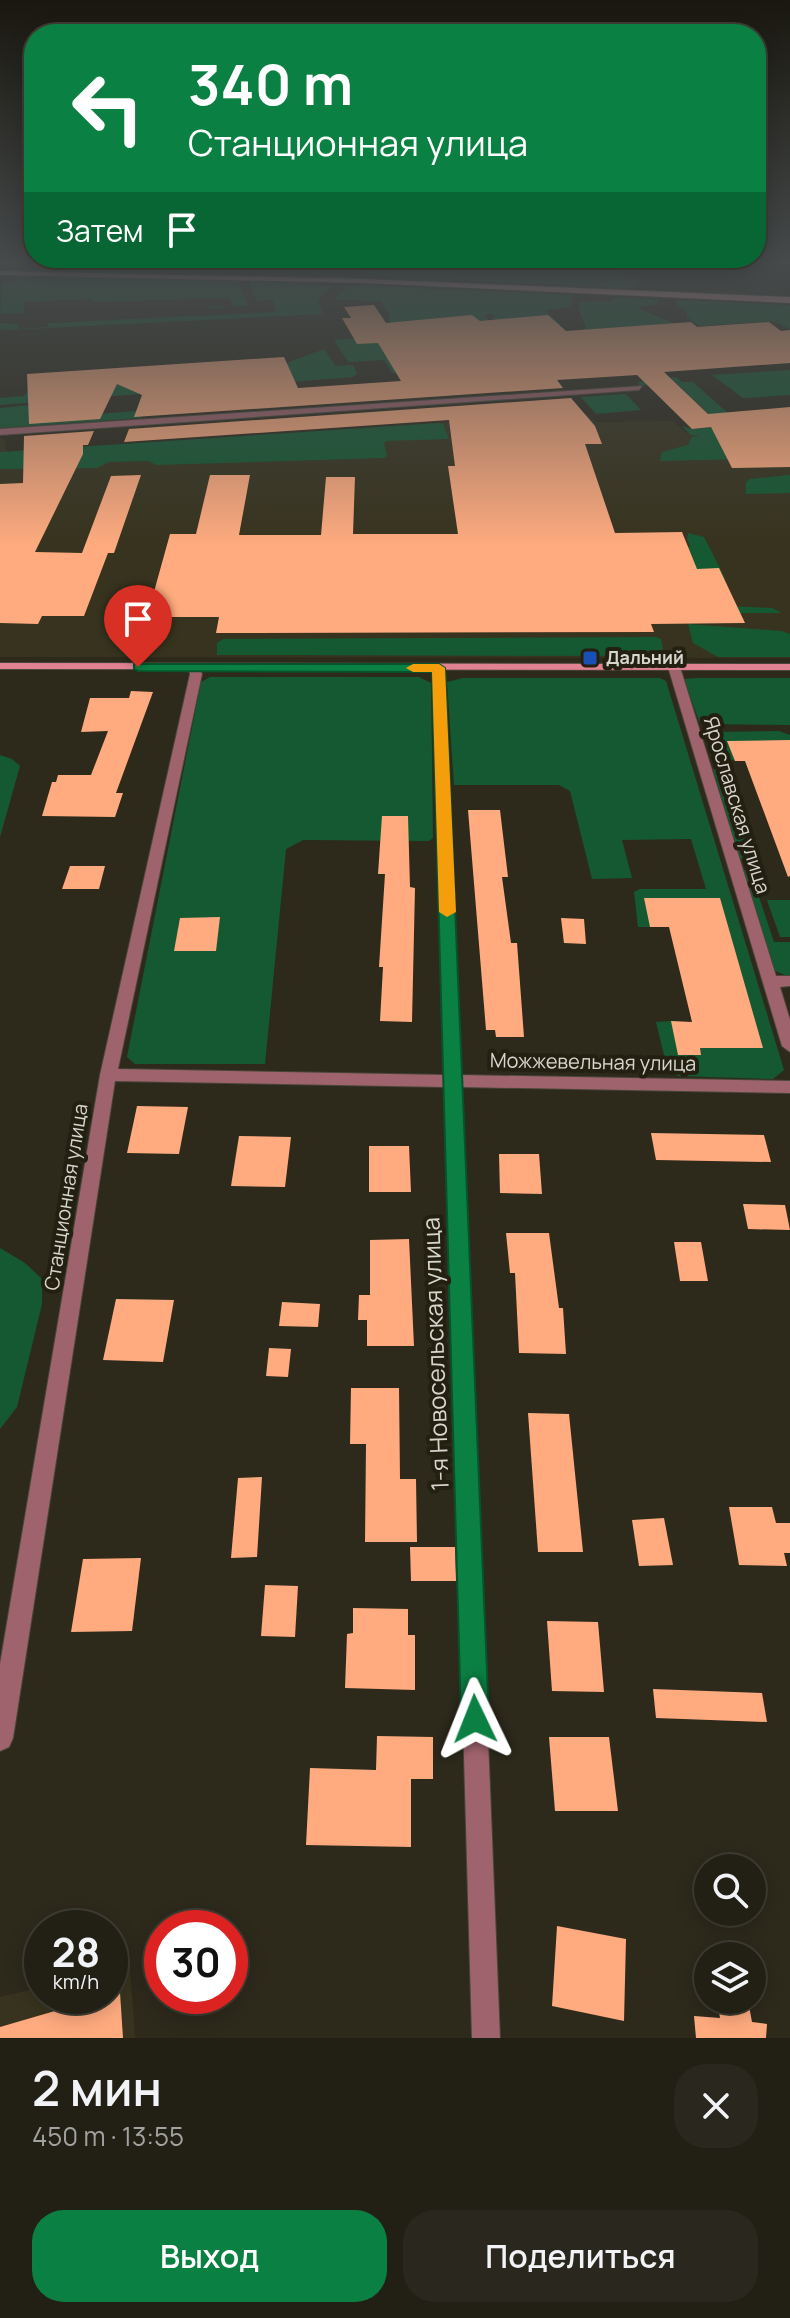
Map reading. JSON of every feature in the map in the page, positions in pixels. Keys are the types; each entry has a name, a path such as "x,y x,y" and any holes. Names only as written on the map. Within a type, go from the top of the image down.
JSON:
{"street":[{"path":"0,432 639,388"},
{"path":"0,666 790,667"},
{"name":"Станционная улица","path":"0,1738 108,1075 196,674 194,667"},
{"name":"Ярославская улица","path":"674,667 790,1046"},
{"name":"1-я Новосельская улица","path":"439,668 486,2038"},
{"path":"770,982 790,981"},
{"name":"Можжевельная улица","path":"108,1075 790,1087"}],"shaded area":[{"path":"584,412 596,422 674,421 686,433 695,434 790,428 790,658 0,657 0,437 10,454"},
{"path":"128,1966 135,2038 0,2038 0,1997 24,1991 24,2014 128,2014"}],"green space":[{"path":"305,356 329,356 336,366 353,365 357,374 352,377 0,405 0,398 24,396 33,385 61,378 287,363"},
{"path":"344,356 399,356 390,361 396,373 392,373 384,360 348,362"},
{"path":"790,370 790,395 743,398 712,375"},
{"path":"676,377 682,382 693,382 749,432 790,458 660,461 662,452 688,445 692,437 700,436 691,435 682,426 692,429 721,426 674,381 640,386 638,382"},
{"path":"626,394 641,410 596,414 581,397"},
{"path":"41,404 30,419 150,410 140,418 0,428 0,408"},
{"path":"440,423 449,439 387,441 384,443 387,456 384,458 157,465 148,461 109,462 97,468 0,469 0,452"},
{"path":"790,475 790,493 746,494 746,482 750,479"},
{"path":"688,533 704,537 725,578 725,606 772,608 782,613 713,613 686,548 690,546"},
{"path":"688,624 782,631 790,634 790,657 718,657 693,643"},
{"path":"223,639 661,639 664,656 217,655 217,643"},
{"path":"210,677 419,677 431,683 433,838 429,841 303,840 286,849 265,1064 135,1064 127,1057 201,682"},
{"path":"463,678 660,678 666,681 784,1070 773,1079 678,1076 667,1068 656,1022 671,1021 701,1055 700,1048 762,1048 720,899 650,927 638,927 634,892 640,889 706,889 691,839 622,840 632,878 592,879 570,791 559,785 454,785 447,682"},
{"path":"790,678 790,725 704,724 699,721 684,679"},
{"path":"779,731 790,735 790,741 728,741 735,761 719,754 713,732"},
{"path":"0,755 20,766 0,837"},
{"path":"713,769 728,775 753,851 749,860 740,859"},
{"path":"749,867 774,942 790,942 790,977 773,970 743,872"},
{"path":"767,900 790,900 790,937 780,937"},
{"path":"0,1248 25,1263 42,1279 42,1304 17,1407 0,1429"}],"building":[{"path":"386,356 790,356 790,363 664,372 708,414 790,407 790,467 732,468 711,427 692,429 637,375 557,380 563,388 134,417 142,395 117,384 100,419 29,424 27,374 284,357 298,388 401,381"},
{"path":"571,398 595,426 602,444 585,444 615,533 682,532 697,569 719,568 745,623 651,624 654,632 216,633 219,617 147,617 170,534 196,534 210,475 250,475 239,535 321,535 326,477 355,477 353,534 458,534 448,466 455,466 449,420 124,442 129,429"},
{"path":"94,431 88,445 83,445 83,454 35,552 82,553 111,476 141,475 114,553 108,553 84,616 42,616 38,624 0,623 0,484 23,483 24,436"},
{"path":"131,691 153,692 116,793 123,793 115,817 42,816 52,782 56,782 58,775 91,775 108,731 81,732 90,698 129,698"},
{"path":"790,740 788,877 745,761 735,761 727,741"},
{"path":"468,810 500,810 508,877 502,877 511,943 517,943 524,1037 496,1037 495,1030 486,1030"},
{"path":"382,816 408,816 410,887 415,888 412,1022 380,1021 383,967 379,967 385,874 378,874"},
{"path":"70,866 105,866 99,889 62,889"},
{"path":"644,898 720,898 763,1048 700,1048 701,1055 678,1055 671,1021 692,1022 669,927 650,927"},
{"path":"220,917 216,951 174,951 180,918"},
{"path":"561,918 584,919 586,944 564,943"},
{"path":"137,1106 188,1107 179,1154 127,1153"},
{"path":"651,1133 764,1135 771,1162 656,1160"},
{"path":"239,1136 291,1137 285,1187 231,1186"},
{"path":"369,1146 409,1146 411,1192 369,1192"},
{"path":"499,1154 539,1154 542,1194 500,1193"},
{"path":"743,1204 785,1205 790,1230 748,1229"},
{"path":"506,1233 549,1233 559,1308 563,1308 566,1354 519,1353 515,1273 510,1273"},
{"path":"409,1239 414,1346 367,1346 367,1320 358,1320 359,1295 370,1295 370,1240"},
{"path":"674,1242 701,1242 708,1281 680,1281"},
{"path":"116,1299 174,1300 163,1362 103,1360"},
{"path":"282,1302 320,1304 318,1327 279,1326"},
{"path":"269,1348 291,1349 288,1377 266,1376"},
{"path":"351,1388 399,1388 400,1479 416,1479 417,1542 365,1542 366,1444 350,1444"},
{"path":"528,1413 569,1414 583,1552 538,1552"},
{"path":"262,1477 257,1557 231,1558 238,1478"},
{"path":"729,1507 772,1507 776,1523 790,1523 790,1553 784,1553 787,1566 739,1565"},
{"path":"664,1518 673,1565 639,1566 632,1520"},
{"path":"410,1547 455,1547 456,1581 411,1581"},
{"path":"141,1558 132,1631 71,1632 83,1559"},
{"path":"265,1585 298,1586 295,1637 261,1636"},
{"path":"353,1608 408,1609 408,1635 415,1635 415,1690 345,1688 347,1634 353,1633"},
{"path":"547,1621 598,1622 604,1692 552,1691"},
{"path":"653,1689 762,1693 767,1722 656,1718"},
{"path":"377,1736 433,1737 433,1779 411,1779 411,1847 306,1845 310,1768 376,1770"},
{"path":"549,1737 609,1737 618,1811 555,1811"},
{"path":"557,1926 626,1939 624,2021 552,2006"},
{"path":"45,2014 121,2014 123,2038 0,2038 0,2027"},
{"path":"719,2014 751,2014 752,2022 767,2024 766,2038 696,2038 694,2016 720,2018"}],"slow traffic":[{"path":"413,668 439,668 447,912"}],"place":[{"name":"Дальний","path":"590,658"}],"route":[{"path":"138,667 439,668 475,1719"}]}
